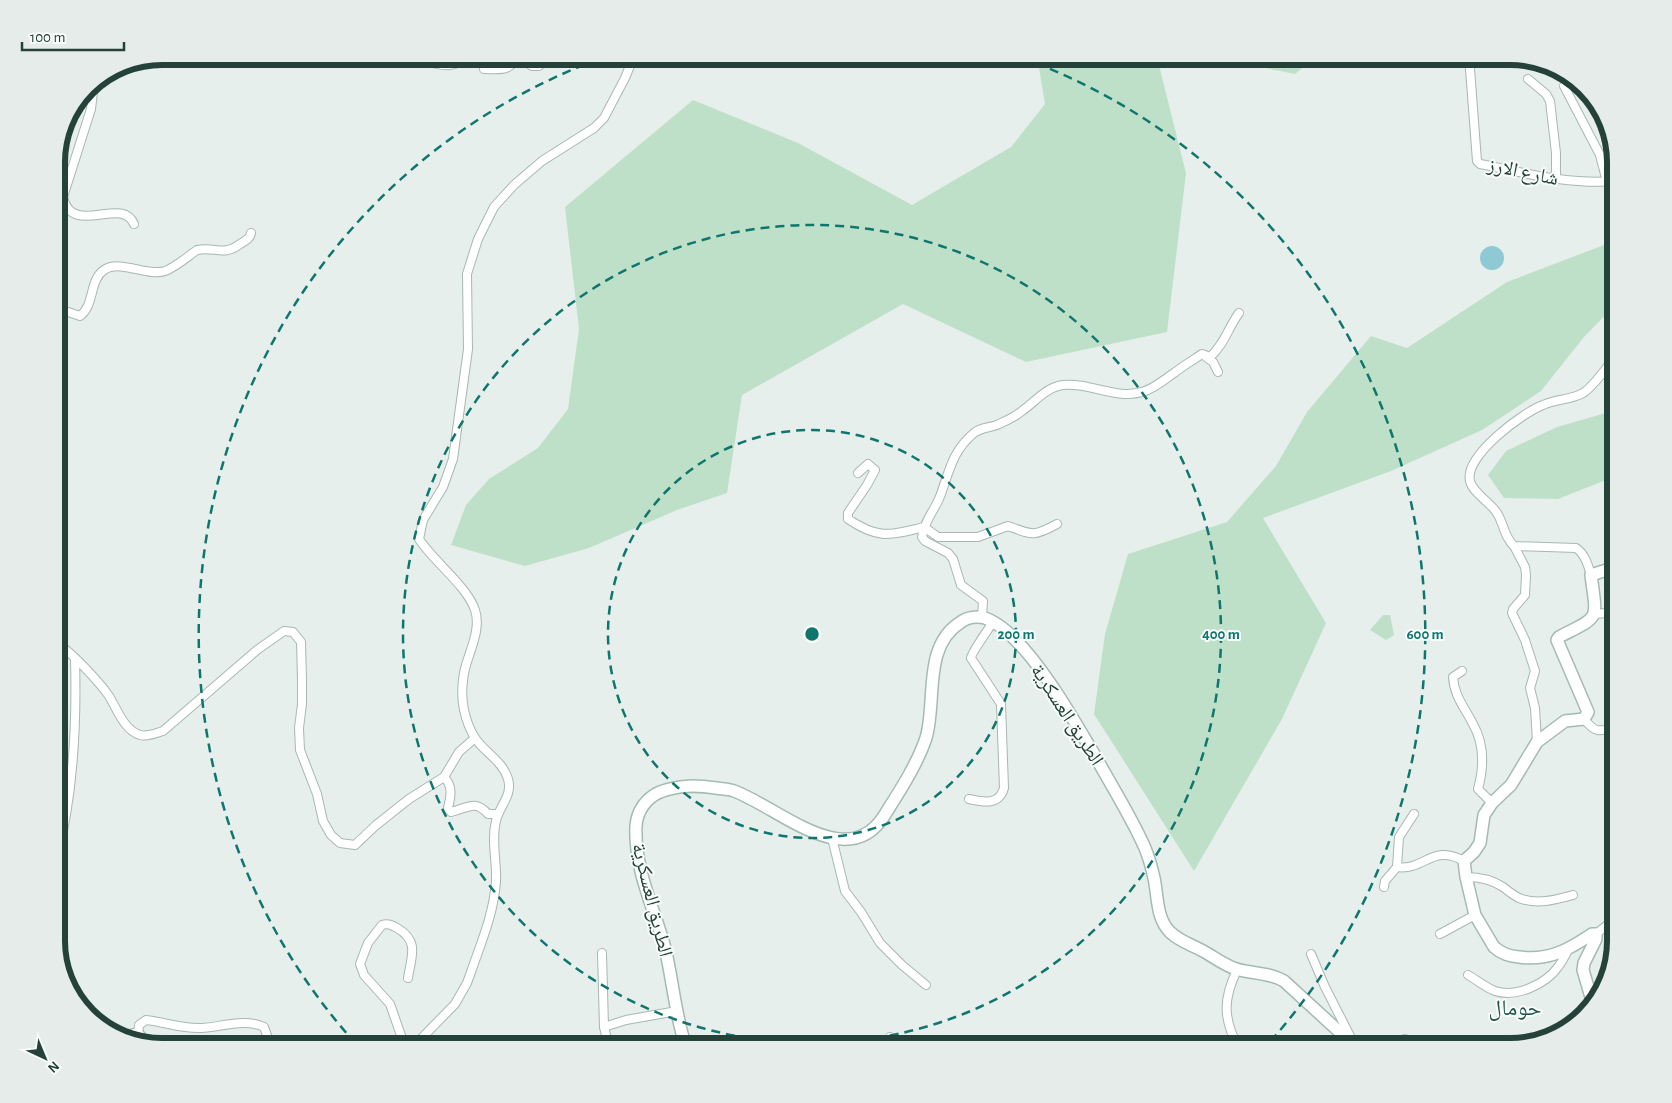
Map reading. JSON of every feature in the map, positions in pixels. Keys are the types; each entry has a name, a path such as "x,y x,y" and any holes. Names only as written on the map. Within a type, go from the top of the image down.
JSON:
{"main road":[{"path":"1591,996 1583,970 1584,963 1596,939 1596,934 1592,934 1568,950 1544,958 1534,959 1505,955 1494,947 1475,915 1464,861 1480,843 1484,815 1492,803 1512,785 1537,742 1565,721 1584,719 1588,712 1557,640 1559,637 1592,619 1595,614 1591,575 1607,569"},
{"name":"الطريق العسكرية","path":"684,1038 664,947 645,887 639,860 636,825 638,814 644,804 657,794 684,786 733,790 803,827 832,838 843,840 858,839 872,831 880,821 907,777 925,740 932,708 934,666 942,641 964,619 982,617 993,622 1012,637 1036,664 1075,724 1146,850 1154,880 1159,911 1169,931 1178,938 1237,970 1276,977 1347,1038"}],"street":[{"path":"484,65 484,68 508,69 511,65"},
{"path":"422,1038 455,1004 469,978 493,903 496,880 495,825 498,814 507,798 509,785 505,772 475,738 466,718 463,701 465,668 476,629 474,609 462,589 418,539 422,520 443,487 453,459 468,349 467,274 478,239 494,207 514,185 542,161 594,128 604,118 630,65"},
{"name":"شارع الارز","path":"1470,65 1477,161 1480,164 1556,179 1578,182 1607,182"},
{"path":"1528,79 1546,94 1550,101 1556,153 1556,179"},
{"path":"1564,86 1607,171"},
{"path":"65,190 91,109 93,93"},
{"path":"65,202 68,210 75,214 93,216 124,213 129,216 134,224"},
{"path":"65,311 80,316 83,314 88,308 98,277 102,271 109,267 164,272 197,250 219,252 233,250 250,237 252,233"},
{"path":"1202,354 1210,357 1219,349 1230,325 1239,313"},
{"path":"1202,354 1213,362 1218,372"},
{"path":"982,617 984,604 982,599 961,585 953,559 948,553 922,537 924,527 939,497 948,468 954,457 974,432 998,424 1022,411 1031,402 1049,390 1061,386 1083,386 1113,394 1144,392 1156,386 1202,354"},
{"path":"1537,742 1535,708 1530,686 1535,671 1512,613 1525,596 1526,575 1524,567 1514,546 1505,536 1498,514 1471,486 1469,474 1471,468 1490,444 1514,421 1542,405 1573,397 1585,391 1607,365"},
{"path":"858,473 868,464 875,470 848,513 848,519 860,527 881,535 892,535 924,527 938,536 978,537 1008,526 1030,534 1040,533 1058,524"},
{"path":"1514,546 1576,548 1585,559 1591,575"},
{"path":"1595,614 1607,613"},
{"path":"969,799 982,802 995,801 1001,795 1004,788 1001,704 971,658 993,622"},
{"path":"65,651 96,680 108,695 125,724 142,736 152,735 163,730 257,650 284,631 293,632 301,642 302,704 299,728 300,750 317,794 323,821 340,843 355,845 409,799 444,777 459,752 475,738"},
{"path":"65,814 70,778 76,700 75,659"},
{"path":"1462,671 1454,677 1456,691 1463,709 1477,731 1482,746 1483,770 1478,789 1492,803"},
{"path":"1584,719 1594,730 1607,729"},
{"path":"444,777 450,783 451,796 448,808 451,812 465,809 472,805 478,806 488,814 498,814"},
{"path":"1384,887 1385,881 1397,868 1399,837 1414,814"},
{"path":"832,838 845,891 861,912 880,943 926,985"},
{"path":"1397,868 1421,864 1436,855 1447,854 1464,861"},
{"path":"1466,877 1481,877 1490,880 1517,897 1534,902 1544,902 1573,895"},
{"path":"1440,934 1475,915"},
{"path":"402,1038 390,1004 364,975 360,964 368,943 382,925 392,925 406,934 411,940 412,953 408,978"},
{"path":"1596,934 1607,925"},
{"path":"1468,975 1486,987 1497,991 1520,990 1546,978 1555,971 1568,950"},
{"path":"602,953 604,1027 607,1038"},
{"path":"1311,954 1325,987 1352,1038"},
{"path":"1234,1038 1226,1016 1227,998 1237,970"},
{"path":"604,1027 626,1020 677,1010"},
{"path":"137,1035 139,1025 146,1020 184,1028 257,1024 264,1028 268,1038"}],"green space":[{"path":"1038,65 1159,65 1186,173 1167,332 1026,362 903,304 742,395 727,493 677,510 589,548 525,566 451,545 466,505 489,479 538,448 568,409 579,329 565,207 693,100 798,143 912,205 1011,147 1045,104"},
{"path":"1251,65 1306,65 1295,74"},
{"path":"1607,245 1607,313 1584,337 1541,391 1482,430 1391,471 1263,518 1326,623 1282,719 1194,871 1094,714 1105,634 1128,554 1227,522 1276,466 1307,412 1371,336 1407,348 1507,282"},
{"path":"1607,413 1607,480 1558,499 1504,498 1488,475 1506,451 1557,427"},
{"path":"1383,615 1390,615 1394,635 1386,640 1370,630"}],"water":[{"path":"1492,246 1500,250 1504,258 1500,266 1492,270 1484,266 1480,258 1484,250"}],"district":[{"name":"حومال","path":"1515,1008"}]}
